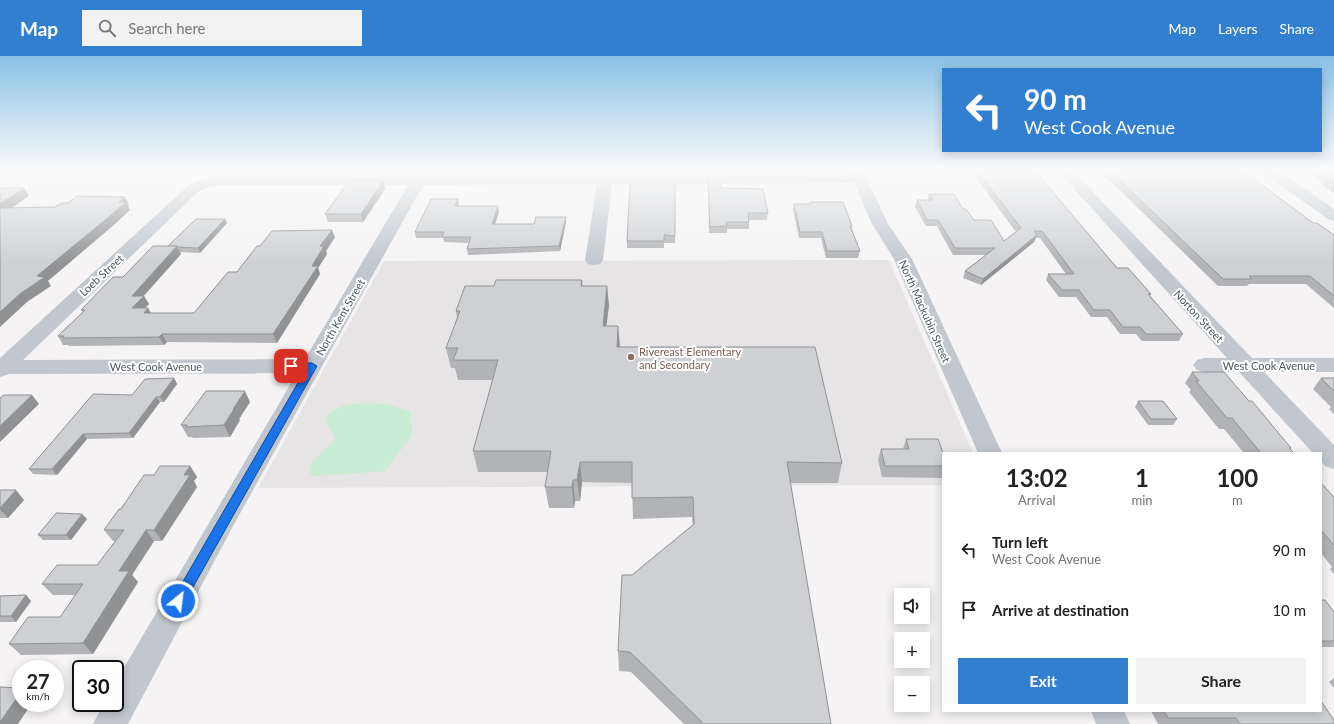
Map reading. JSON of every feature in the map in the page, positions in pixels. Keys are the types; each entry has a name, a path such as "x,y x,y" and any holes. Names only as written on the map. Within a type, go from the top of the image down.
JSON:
{"street":[{"name":"Loeb Street","path":"1,368 179,202"},
{"name":"North Kent Street","path":"110,724 406,202"},
{"path":"594,260 602,202"},
{"name":"North Mackubin Street","path":"870,202 880,224 903,259 990,452"},
{"name":"Norton Street","path":"1094,202 1334,460"},
{"path":"1314,202 1334,216"},
{"name":"West Cook Avenue","path":"1204,365 1334,365"},
{"name":"West Cook Avenue","path":"1,368 312,366"},
{"path":"1107,712 1113,724"}],"shaded area":[{"name":"Rivereast Elementary and Secondary","path":"889,260 973,452 942,452 942,485 258,488 384,261"}],"green space":[{"path":"361,403 386,404 411,412 412,435 385,471 317,476 312,475 309,472 315,459 334,441 335,437 328,426 326,419 331,413 337,408 345,405"}],"building":[{"path":"126,202 37,276 45,277 21,293 0,312 0,208 55,207 62,203"},
{"path":"334,202 369,202 361,214 325,214"},
{"path":"429,202 457,202 455,206 498,206 492,224 534,224 536,217 566,217 559,246 467,249 471,237 442,237 444,232 415,232"},
{"path":"629,202 675,202 675,236 664,235 664,241 627,241"},
{"path":"709,202 766,202 768,213 748,213 749,222 726,222 727,226 710,227"},
{"path":"810,202 843,202 852,226 850,226 860,251 827,251 822,232 800,232 794,204 810,204"},
{"path":"918,202 959,202 963,209 966,209 974,220 991,220 1004,241 1021,228 1001,202 1061,202 1117,268 1128,268 1151,294 1148,294 1183,334 1146,334 1140,327 1123,327 1110,310 1094,310 1079,290 1062,290 1048,274 1074,274 1042,231 1034,231 1037,235 983,279 965,271 995,248 955,248 938,220 927,220"},
{"path":"1143,202 1285,202 1313,223 1317,223 1334,235 1334,296 1310,276 1249,276 1252,279 1223,279"},
{"path":"196,219 225,219 198,248 168,246"},
{"path":"332,230 320,246 324,246 312,266 318,266 273,334 162,334 159,337 63,338 64,336 58,336 85,310 81,310 113,277 123,277 153,246 177,246 132,296 144,296 132,308 148,308 144,313 194,313 228,272 237,272 257,246 260,246 272,231"},
{"path":"496,280 582,280 581,286 607,286 603,326 618,326 617,347 815,347 842,463 787,462 831,724 702,724 702,722 630,652 618,651 622,575 632,575 694,524 693,497 632,498 632,462 580,462 577,480 573,480 572,487 545,487 551,451 473,451 498,360 453,360 458,348 446,348 460,311 456,311 465,286 494,286"},
{"path":"1192,372 1224,372 1249,401 1252,401 1293,452 1260,452 1232,418 1227,418 1196,381 1199,381"},
{"path":"174,378 160,397 156,397 129,433 83,434 52,469 29,469 93,394 132,395 145,379"},
{"path":"1321,378 1334,378 1334,391"},
{"path":"206,391 245,391 224,425 186,427 187,425 181,425"},
{"path":"4,395 32,395 0,426 0,398"},
{"path":"1138,401 1163,401 1177,419 1151,419"},
{"path":"906,439 938,439 943,452 942,466 885,466 881,449 909,449"},
{"path":"160,466 190,466 184,475 190,475 154,530 146,530 119,571 129,571 83,643 9,644 28,617 60,617 83,584 42,584 57,565 97,565 124,530 104,530 119,509 121,509 144,475 154,475"},
{"path":"1322,484 1334,497 1334,545 1322,531"},
{"path":"0,490 16,490 0,508"},
{"path":"56,513 82,514 66,535 38,535"},
{"path":"26,595 11,616 0,616 0,596"},
{"path":"1322,600 1325,600 1334,612 1334,641 1322,641"},
{"path":"0,687 12,688 12,705 0,722"},
{"path":"1322,702 1334,720 1334,724 1240,724 1236,718 1168,718 1165,712 1322,712"}],"place":[{"name":"Rivereast Elementary and Secondary","path":"631,357"}],"route":[{"path":"178,601 312,366 291,366"}]}
